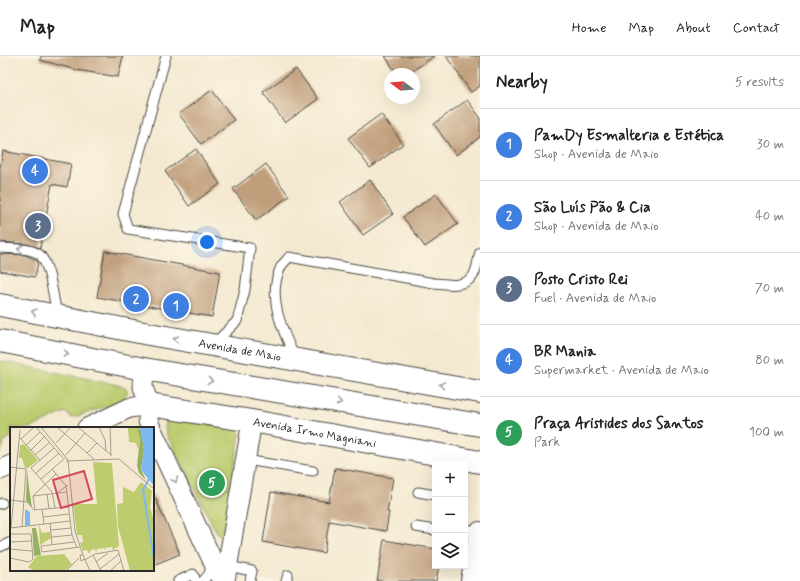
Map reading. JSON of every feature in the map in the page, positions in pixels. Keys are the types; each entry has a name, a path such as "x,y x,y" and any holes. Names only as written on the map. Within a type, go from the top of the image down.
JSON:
{"main road":[{"name":"Avenida de Maio","path":"0,305 211,346 480,392"},
{"path":"144,369 149,334"},
{"path":"0,341 144,369 480,425"},
{"name":"Avenida Irmo Magniani","path":"149,404 480,462"},
{"path":"472,581 480,532"}],"street":[{"path":"144,369 143,387 149,404 148,421 151,427"},
{"path":"89,427 129,408 149,404"},
{"path":"222,572 246,460 252,421"},
{"path":"154,437 158,457 222,572"},
{"path":"0,470 10,465"}],"lane":[{"path":"166,56 123,214 128,228 250,248 245,290 238,321 211,346"},
{"path":"0,248 26,250 39,255 46,263 58,317"},
{"path":"296,360 280,326 275,284 280,268 289,257 434,283 452,284 464,283 473,276 480,252"},
{"path":"246,460 313,471"},
{"path":"418,492 432,494"},
{"path":"416,527 432,530"},
{"path":"468,530 480,532"},
{"path":"0,547 10,542"},
{"path":"203,581 209,574 252,571 250,581"},
{"path":"178,581 193,574 196,581"}],"green space":[{"path":"0,361 118,385 127,389 127,393 122,401 72,418 65,412 33,427 10,427 10,438 5,440 0,454"},
{"path":"168,418 235,428 240,433 224,535 217,533 166,433 165,425"}],"building":[{"path":"41,56 123,56 118,77 77,70 40,60"},
{"path":"385,56 434,56 417,68 393,68"},
{"path":"446,56 480,56 480,86 471,92"},
{"path":"296,69 318,99 285,123 263,92"},
{"path":"212,90 234,120 201,144 179,114"},
{"path":"467,100 480,117 480,137 456,155 434,124"},
{"path":"381,114 403,144 370,168 348,138"},
{"path":"196,149 220,184 189,206 165,171"},
{"path":"3,151 71,164 67,187 52,184 40,248 27,244 0,242 0,168"},
{"path":"266,164 289,196 256,220 233,189"},
{"path":"370,180 393,214 363,235 340,202"},
{"path":"436,194 458,224 425,247 403,217"},
{"path":"105,251 220,272 212,317 97,297"},
{"path":"0,254 25,255 36,260 38,262 35,277 0,271"},
{"path":"335,468 393,478 387,512 389,512 386,531 329,521 324,553 263,542 271,492 329,502"},
{"path":"154,495 180,554 154,565"},
{"path":"384,540 432,548 432,569 438,569 436,581 377,581"}],"place":[{"name":"BR Mania","path":"35,171"},
{"name":"Posto Cristo Rei","path":"38,226"},
{"name":"São Luís Pão & Cia","path":"136,299"},
{"name":"PamDy Esmalteria e Estética","path":"176,306"},
{"name":"Praça Aristides dos Santos","path":"212,483"}]}
